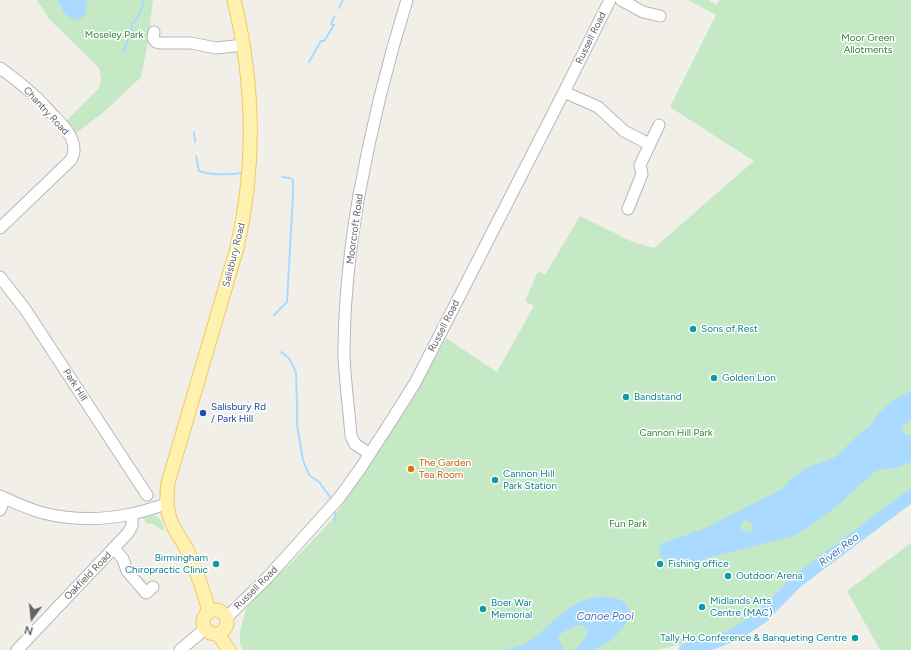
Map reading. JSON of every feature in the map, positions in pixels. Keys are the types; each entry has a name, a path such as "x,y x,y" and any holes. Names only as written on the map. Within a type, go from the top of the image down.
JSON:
{"main road":[{"name":"Salisbury Road","path":"209,612 187,550 172,526 169,517 166,494 243,223 250,160 250,125 244,45 234,0"},
{"path":"209,612 221,612 226,618 227,625 225,629 218,634 209,633 203,626 203,619 209,612"},
{"path":"218,634 229,650"}],"street":[{"name":"Moorcroft Road","path":"370,454 355,444 351,436 344,356 346,308 352,243 366,154 384,80 407,0"},
{"name":"Russell Road","path":"226,618 266,578 339,498 370,454 415,383 610,0"},
{"path":"621,0 643,12 660,16"},
{"path":"154,32 153,38 156,42 160,43 191,43 216,48 244,45"},
{"name":"Chantry Road","path":"0,68 37,98 60,122 69,133 75,150 74,156 71,160 0,228"},
{"path":"564,92 598,107 624,131 649,144"},
{"path":"628,209 642,174 640,165 659,125"},
{"name":"Park Hill","path":"0,277 25,309 147,495"},
{"path":"0,510 3,497 44,513 62,516 99,518 132,514 167,504"},
{"name":"Oakfield Road","path":"17,650 128,534 132,526 132,514"},
{"path":"114,548 123,559 127,571 146,593 153,587"},
{"path":"180,650 205,630"}],"green space":[{"name":"Moseley Park","path":"37,0 153,0 148,41 141,77 105,111 76,133 66,121 99,88 101,78 99,68 49,19"},
{"name":"Cannon Hill Park","path":"688,0 708,0 716,5 720,0 911,0 911,491 793,579 757,616 732,632 658,650 243,650 240,644 240,632 246,609 267,584 288,566 331,521 394,427 446,338 497,372 534,306 525,301 538,271 545,275 580,216 633,242 654,248 754,161 670,107 716,15"},
{"path":"153,515 160,520 164,530 153,524 146,523 144,518"},
{"path":"911,543 911,650 880,650 847,591"}],"water":[{"path":"58,0 88,0 85,15 78,20 70,18 63,11"},
{"path":"911,391 911,420 903,426 902,431 911,436 911,462 896,468 883,469 874,472 837,506 809,527 793,536 688,563 676,563 676,561 674,563 674,560 673,563 669,562 669,558 668,561 666,561 667,558 665,560 663,559 665,556 662,558 661,557 663,554 661,556 660,554 662,552 659,552 662,550 659,549 660,545 706,528 784,488 790,480 806,468 837,456 858,435 869,427 880,412 893,400","holes":["745,520 749,521 753,525 752,531 748,532 741,529 742,522"]},
{"name":"Canoe Pool","path":"597,597 613,597 622,601 631,614 627,622 613,639 595,650 574,650 584,641 587,636 588,629 578,625 562,633 558,639 566,650 503,650 520,646 530,641 573,606 588,599"}],"waterway":[{"path":"123,52 129,38 132,25 139,15 144,0"},
{"path":"339,8 343,0"},
{"path":"309,62 321,41 324,41 334,25 331,24 334,17"},
{"path":"194,132 195,142"},
{"path":"196,156 199,171 220,174 241,173"},
{"path":"274,315 287,302 293,180 282,177"},
{"path":"281,352 288,357 296,373 297,425 303,460 309,475 319,482 330,497"},
{"name":"River Rea","path":"685,650 706,645 734,635 762,617 796,582 911,496"},
{"path":"335,513 336,523"}],"place":[{"name":"Sons of Rest","path":"693,329"},
{"name":"Golden Lion","path":"714,378"},
{"name":"Bandstand","path":"626,397"},
{"name":"Salisbury Rd / Park Hill","path":"203,413"},
{"name":"The Garden Tea Room","path":"411,469"},
{"name":"Cannon Hill Park Station","path":"495,480"},
{"name":"Birmingham Chiropractic Clinic","path":"216,564"},
{"name":"Fishing office","path":"660,564"},
{"name":"Outdoor Arena","path":"728,576"},
{"name":"Midlands Arts Centre (MAC)","path":"702,607"},
{"name":"Boer War Memorial","path":"483,609"},
{"name":"Tally Ho Conference & Banqueting Centre","path":"855,638"}],"park label":[{"name":"Moor Green Allotments","path":"868,44"},
{"name":"Fun Park","path":"628,524"}]}
